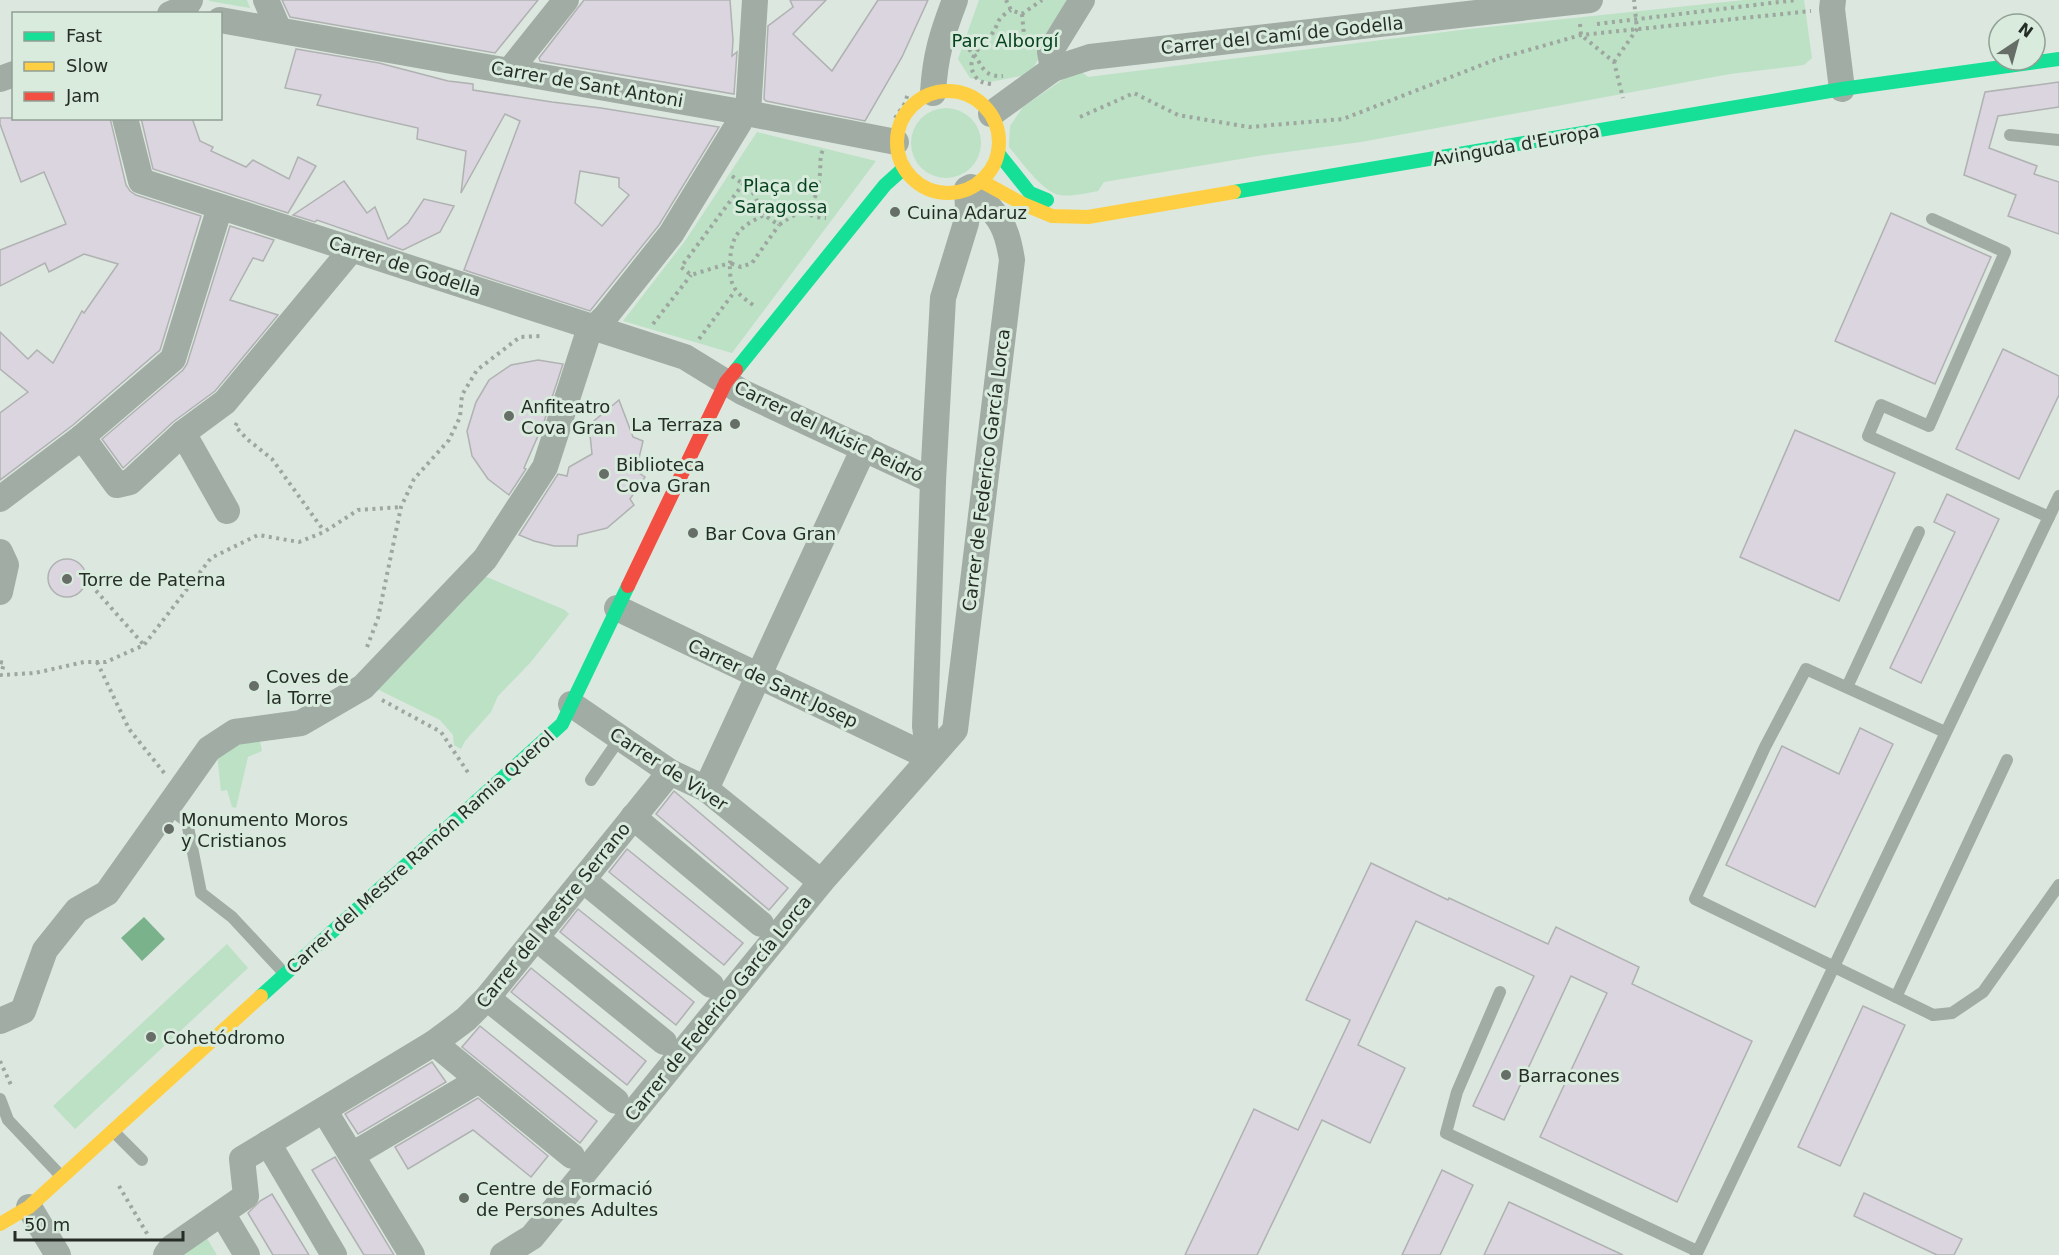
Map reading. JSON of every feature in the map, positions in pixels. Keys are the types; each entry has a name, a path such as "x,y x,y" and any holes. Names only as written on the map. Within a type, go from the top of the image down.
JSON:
{"street":[{"path":"266,0 278,28"},
{"path":"510,70 566,0"},
{"path":"0,1020 23,1011 45,950 76,910 107,892 209,749 235,732 301,723 363,687 485,559 545,467 588,334 671,234 739,123 744,112 755,0"},
{"path":"921,92 949,90 965,93 980,102 991,114 999,140 998,153 992,168 973,186 953,193 925,188 904,168 898,156 894,132 906,111 918,100 921,92 935,60 955,0"},
{"path":"1053,69 1050,52 1082,0"},
{"name":"Carrer del Camí de Godella","path":"991,114 1053,69 1089,57 1590,0"},
{"path":"1833,4 1839,78"},
{"name":"Carrer de Sant Antoni","path":"222,20 278,28 744,112 894,132"},
{"name":"Avinguda d'Europa","path":"973,186 1052,216 1088,217 1839,78 2059,59"},
{"name":"Avinguda d'Europa","path":"998,153 1030,193 1056,204 1087,207 1805,81"},
{"name":"Carrer de Godella","path":"126,120 141,181 685,357 726,382"},
{"name":"Carrer del Mestre Ramón Ramia Querol","path":"0,1224 29,1207 562,724 726,382 885,185 904,168"},
{"path":"929,757 925,726 933,481 943,298 966,223 973,186"},
{"name":"Carrer de Federico García Lorca","path":"503,1255 532,1237 821,882 955,730 1012,260 1008,237 1001,220 973,186"},
{"path":"0,499 82,437 173,359 220,207"},
{"path":"82,437 117,485 130,482 183,433 225,402 352,249"},
{"name":"Carrer del Músic Peidró","path":"726,382 742,392 933,481"},
{"path":"183,433 227,511"},
{"path":"706,789 864,448"},
{"path":"0,552 6,565 0,592"},
{"name":"Carrer de Sant Josep","path":"617,608 929,757"},
{"name":"Carrer de Viver","path":"571,704 669,772 706,789 821,882"},
{"name":"Carrer del Mestre Serrano","path":"222,1213 246,1196 242,1159 434,1043 466,1019 487,998 669,772"},
{"path":"633,817 761,924"},
{"path":"583,880 711,985"},
{"path":"536,938 664,1042"},
{"path":"487,998 616,1101"},
{"path":"434,1043 572,1156"},
{"path":"351,1155 479,1080"},
{"path":"324,1110 412,1255"},
{"path":"268,1143 334,1255"},
{"path":"29,1207 58,1255"},
{"path":"166,1255 171,1248 222,1213 247,1255"}],"lane":[{"path":"2010,135 2059,140"},
{"path":"1932,219 2005,252 1929,426 1881,405 1868,436 2049,517"},
{"path":"1500,992 1457,1092 1446,1133 1696,1253 2059,496"},
{"path":"1847,687 1919,532"},
{"path":"1946,732 1806,669 1765,747 1695,899 1934,1015 1952,1013 1983,992 2059,885"},
{"path":"591,780 620,738"},
{"path":"1896,997 2007,760"},
{"path":"173,799 187,822 201,893 231,917 285,974"},
{"path":"0,1099 8,1120 62,1177"},
{"path":"113,1130 142,1160"}],"path":[{"path":"1006,0 1011,10 1022,14"},
{"path":"1022,14 1042,0"},
{"path":"1614,62 1637,29 1634,0"},
{"path":"1080,117 1134,93 1178,115 1249,127 1343,119 1497,59 1581,35 1833,4"},
{"path":"994,85 982,83 975,76 971,60 982,43 992,34 1002,15 1011,10"},
{"path":"1022,14 1024,35 1033,51"},
{"path":"1581,35 1614,62 1626,113"},
{"path":"941,40 970,49 980,66 988,74 1000,77 1007,75"},
{"path":"894,132 905,103 921,92"},
{"path":"650,328 691,275 730,263 741,267 752,263 779,225 798,212 804,211 813,202 818,189 820,157 827,141"},
{"path":"691,275 681,267 743,184 751,189 764,215 779,225"},
{"path":"804,211 814,217 823,216 830,220"},
{"path":"756,308 735,291 730,275 730,250 735,234 746,224 764,215"},
{"path":"693,347 735,291"},
{"path":"470,775 441,732 374,696 356,677 378,618 401,507 414,479 448,440 460,417 462,395 477,370 520,337 547,336"},
{"path":"247,439 272,459 324,532"},
{"path":"0,662 4,663 2,675 35,674 84,662 106,662 144,645 211,558 258,535 299,542 324,532 358,510 401,507"},
{"path":"91,585 144,645"},
{"path":"97,662 129,729 173,799"},
{"path":"0,1061 12,1089"},
{"path":"119,1186 145,1230"}],"green space":[{"path":"209,0 247,0 250,8 209,1"},
{"name":"Parc Alborgí","path":"979,0 1071,0 1030,74 990,82 970,78 958,59"},
{"path":"1744,0 1804,0 1812,58 1804,65 1730,74 1361,142 1264,155 1104,182 1098,191 1074,195 1060,195 1047,189 1009,147 1010,126 1023,107 1078,69 1088,77 1469,29"},
{"path":"946,108 959,111 971,118 978,130 981,143 978,156 971,168 959,175 946,178 933,175 921,168 914,156 911,143 914,130 921,118 933,111"},
{"name":"Plaça de Saragossa","path":"757,132 876,161 732,353 623,321 685,241"},
{"path":"482,577 487,577 565,610 569,614 530,663 498,696 491,712 465,741 461,749 454,745 453,735 440,720 375,688 451,608 456,609"},
{"path":"259,736 262,751 248,757 236,808 232,807 227,790 221,791 217,754"},
{"name":"Cohetódromo","path":"227,944 248,968 75,1129 53,1106"},
{"path":"205,1235 217,1255 174,1255"}],"shaded area":[{"path":"144,917 165,939 142,961 121,938"}],"building":[{"path":"282,0 538,0 495,53 290,17"},
{"path":"584,0 730,0 732,56 737,52 734,94 540,61 539,58"},
{"path":"790,0 826,0 793,34 832,71 878,0 928,0 902,57 865,121 764,99 768,26 793,7"},
{"path":"296,49 379,63 448,81 473,84 473,90 719,127 659,225 590,311 464,270 520,121 505,114 461,193 466,151 417,139 418,128 317,105 321,95 285,88","holes":["580,171 619,178 619,187 629,195 602,226 575,203"]},
{"path":"2059,82 2059,107 1998,116 1989,148 2037,166 2034,174 2059,182 2059,234 2008,216 2016,195 1964,175 1985,92"},
{"path":"0,118 110,120 126,185 130,191 201,216 160,350 73,425 0,480 0,413 28,392 0,369 0,332 28,359 37,350 53,363 82,311 84,313 118,264 84,254 49,272 45,263 0,286 0,250 66,224 44,172 21,182 0,124"},
{"path":"141,120 193,120 200,141 213,147 211,151 246,167 253,160 289,179 298,157 316,166 288,213 153,169"},
{"path":"344,181 367,213 375,207 388,239 408,223 424,199 454,206 440,232 403,250 317,220 315,222 293,215"},
{"path":"1891,213 1991,257 1935,384 1835,341"},
{"path":"230,226 274,240 263,261 253,258 230,300 278,315 215,391 173,422 123,468 102,439 183,370 187,364"},
{"path":"2003,349 2059,376 2059,395 2019,479 1956,449"},
{"name":"Anfiteatro Cova Gran","path":"538,360 563,364 544,422 524,468 526,469 509,495 488,479 472,456 467,431 476,402 489,380 511,365"},
{"name":"Biblioteca Cova Gran","path":"619,400 633,437 643,441 636,471 645,477 630,499 634,505 607,528 578,535 577,546 554,546 519,535 558,474 567,476 569,467 592,454 589,425"},
{"path":"1795,430 1895,473 1839,601 1740,557"},
{"path":"1947,494 1999,519 1921,683 1890,668 1955,532 1934,522"},
{"name":"Torre de Paterna","path":"67,559 81,564 86,578 81,592 67,597 53,592 48,578 53,564"},
{"path":"1860,728 1893,744 1815,907 1726,865 1782,746 1839,774"},
{"path":"674,791 788,888 769,910 656,814"},
{"path":"627,849 743,943 724,965 609,872"},
{"path":"1371,863 1548,944 1556,927 1639,967 1632,984 1752,1041 1677,1202 1540,1137 1607,993 1571,976 1504,1120 1473,1106 1534,976 1416,921 1358,1045 1405,1068 1370,1143 1322,1120 1257,1255 1185,1255 1254,1109 1298,1130 1350,1020 1306,1000"},
{"path":"578,909 694,1002 676,1025 560,932"},
{"path":"531,968 646,1061 627,1085 511,992"},
{"path":"1863,1006 1905,1025 1840,1166 1798,1147"},
{"path":"480,1026 597,1121 580,1143 462,1047"},
{"path":"432,1062 446,1082 358,1134 345,1114"},
{"path":"478,1098 548,1156 531,1177 473,1130 408,1169 395,1147"},
{"path":"335,1157 394,1255 364,1255 312,1170"},
{"path":"1442,1170 1473,1185 1440,1255 1402,1255"},
{"path":"1864,1193 1962,1239 1954,1255 1937,1255 1854,1216"},
{"path":"272,1194 309,1255 273,1255 248,1213 260,1201"},
{"path":"1509,1202 1550,1221 1623,1255 1484,1255"}],"traffic: fast":[{"path":"1234,192 1842,89 2059,59"},
{"path":"998,153 1030,193 1047,200"},
{"path":"736,370 885,185 904,168"},
{"path":"261,996 562,724 628,586"}],"traffic: slow":[{"path":"948,91 968,95 984,106 995,122 999,142 995,162 984,178 968,189 948,193 928,189 912,178 901,162 897,142 901,122 912,106 928,95 948,91"},
{"path":"981,181 1023,204 1052,216 1088,217 1234,192"},
{"path":"0,1224 29,1207 261,996"}],"traffic: jam":[{"path":"628,586 726,382 736,370"}],"place":[{"name":"Cuina Adaruz","path":"895,212"},
{"name":"Anfiteatro Cova Gran","path":"509,416"},
{"name":"La Terraza","path":"735,424"},
{"name":"Biblioteca Cova Gran","path":"604,474"},
{"name":"Bar Cova Gran","path":"693,533"},
{"name":"Torre de Paterna","path":"67,579"},
{"name":"Coves de la Torre","path":"254,686"},
{"name":"Monumento Moros y Cristianos","path":"169,829"},
{"name":"Cohetódromo","path":"151,1037"},
{"name":"Barracones","path":"1506,1075"},
{"name":"Centre de Formació de Persones Adultes","path":"464,1198"}]}
